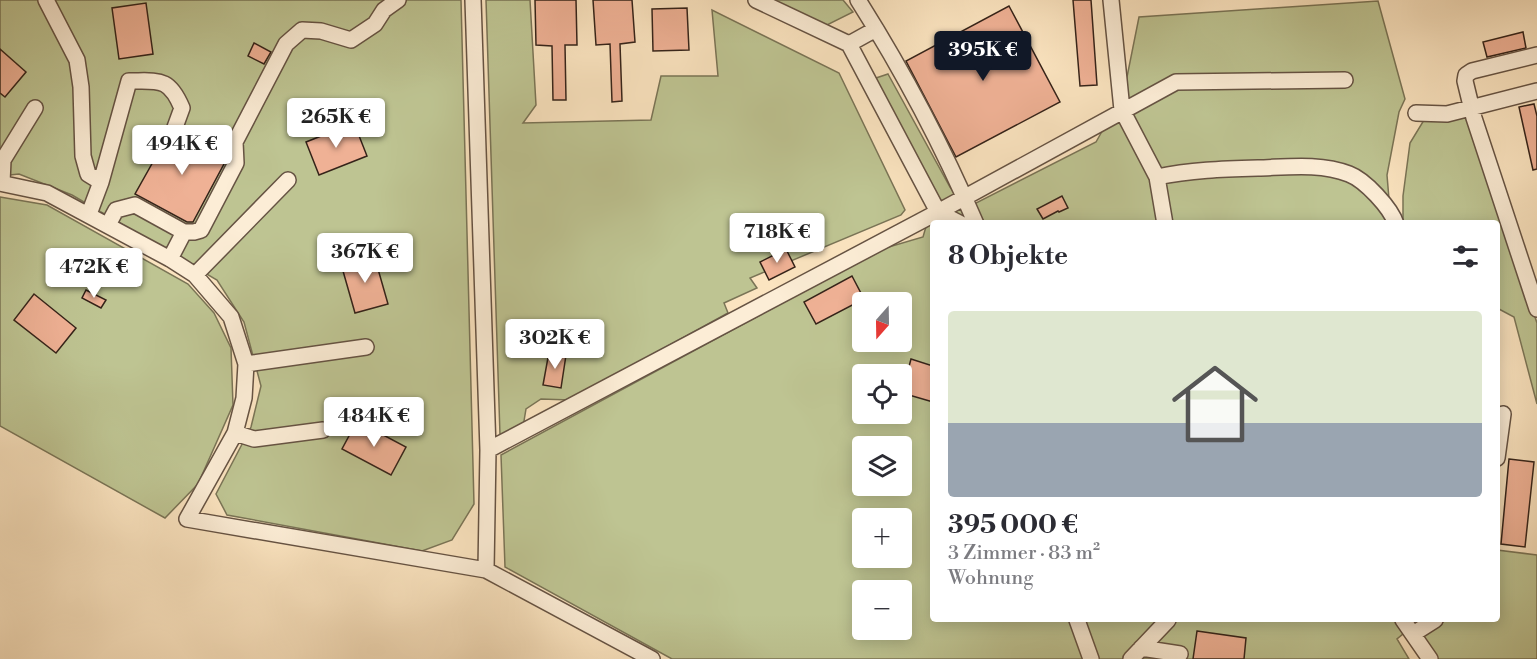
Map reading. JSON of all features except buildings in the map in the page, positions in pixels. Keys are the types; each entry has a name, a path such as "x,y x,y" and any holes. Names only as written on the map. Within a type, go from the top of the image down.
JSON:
{"street":[{"path":"46,0 77,60 81,87 83,156 88,174 101,182"},
{"path":"108,225 116,210 135,205 184,232 201,230 236,164 235,142 286,44 302,30 321,31 351,40 375,24 384,10 398,0"},
{"path":"473,0 488,450 486,570"},
{"path":"756,0 849,44 940,218 964,197 1176,82 1345,80"},
{"path":"858,0 876,29 974,220"},
{"path":"1110,0 1122,110 1156,177 1164,220"},
{"path":"849,44 876,29"},
{"path":"1537,55 1472,71 1466,75 1465,84 1537,309"},
{"path":"89,214 101,182 129,81 159,81 174,91 182,108 174,130"},
{"path":"1416,113 1447,114 1537,91"},
{"path":"35,108 3,160 1,183 47,193 170,259 195,275 231,317 246,364 244,398 235,433 187,519 486,570 652,659"},
{"path":"1156,177 1186,170 1311,166 1351,174 1376,194 1395,220"},
{"path":"195,275 288,180"},
{"path":"488,450 930,223"},
{"path":"170,259 184,232"},
{"path":"246,364 366,347"},
{"path":"1500,436 1503,414"},
{"path":"235,433 254,439 323,430"},
{"path":"1078,622 1091,659"},
{"path":"1136,654 1166,622"},
{"path":"1404,622 1430,659"},
{"path":"1413,634 1432,622"},
{"path":"1136,654 1180,654"}],"green space":[{"path":"0,0 461,0 474,504 452,540 422,551 227,515 216,494 251,427 261,386 244,322 217,280 72,195 19,174 0,176"},
{"path":"486,0 530,0 536,105 523,123 651,120 661,76 718,76 712,10 839,73 905,210 901,215 750,278 757,288 724,303 728,313 570,400 541,399 526,409 523,427 500,435"},
{"path":"770,0 843,0 853,12 825,26"},
{"path":"1378,1 1405,99 1399,112 1387,175 1391,220 983,220 974,204 1096,142 1124,92 1139,17"},
{"path":"888,74 950,187 975,220 930,220 930,622 1418,622 1397,639 1409,659 672,659 505,567 501,455 882,249 923,237 933,203 876,78"},
{"path":"1469,118 1537,323 1537,404 1514,317 1500,310 1500,220 1403,220 1403,196 1410,143 1424,120"},
{"path":"0,197 47,205 188,284 214,313 231,348 233,405 198,484 165,518 0,426"},
{"path":"1500,550 1537,555 1537,659 1437,659 1422,637 1443,622 1500,622"}]}
